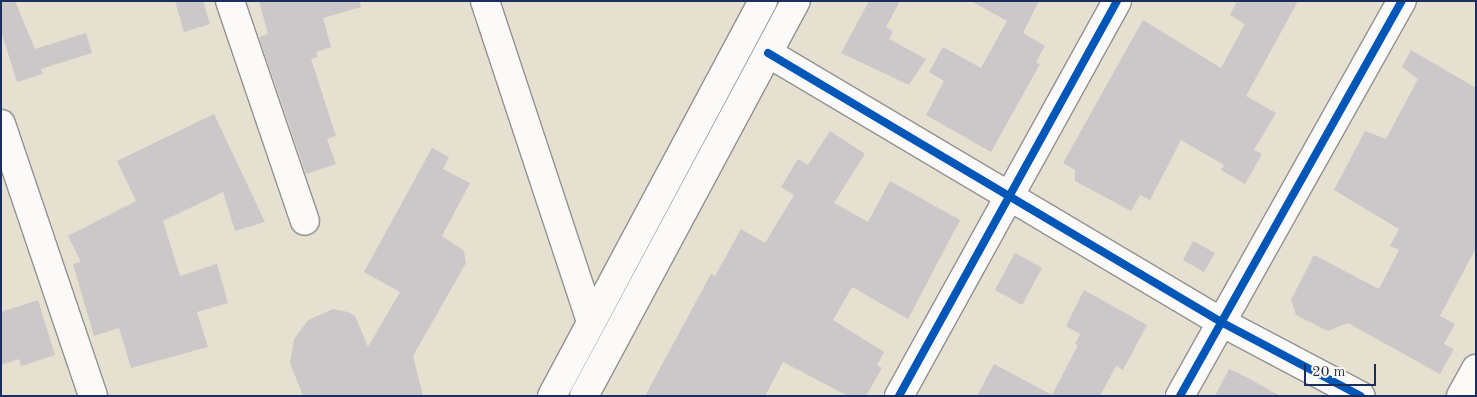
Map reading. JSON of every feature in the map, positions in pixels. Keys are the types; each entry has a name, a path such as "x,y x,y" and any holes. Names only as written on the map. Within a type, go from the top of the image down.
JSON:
{"main road":[{"path":"230,1 305,221"},
{"path":"486,1 590,319"},
{"path":"552,396 590,319 763,1"},
{"path":"584,396 796,1"},
{"path":"899,396 1010,198 1117,1"},
{"path":"1180,396 1402,1"},
{"path":"768,53 1221,322 1361,396"},
{"path":"1,124 93,396"},
{"path":"1461,396 1476,369"}],"building":[{"path":"1,1 15,1 35,49 86,33 92,53 41,69 43,74 17,82 1,31"},
{"path":"175,1 203,1 210,24 184,32"},
{"path":"259,1 360,1 361,7 323,18 331,47 316,52 318,57 311,59 336,136 327,139 336,164 306,174 259,37 268,34"},
{"path":"869,1 900,1 886,27 893,32 889,39 926,59 909,85 841,53"},
{"path":"971,1 1039,1 1023,33 1045,46 1036,62 1040,64 991,152 926,115 944,81 929,72 943,47 981,68 1007,21"},
{"path":"1237,1 1298,1 1246,96 1276,113 1254,150 1262,154 1245,184 1221,170 1224,165 1181,140 1150,200 1140,195 1131,211 1075,181 1075,170 1063,163 1143,20 1221,68 1245,24 1230,15"},
{"path":"1411,50 1476,88 1476,248 1440,316 1455,324 1444,344 1454,349 1440,374 1348,323 1328,331 1296,315 1291,300 1314,255 1379,289 1399,250 1390,246 1399,229 1334,190 1365,131 1386,139 1418,79 1402,67"},
{"path":"214,114 265,222 235,231 223,192 163,221 180,276 217,264 228,303 197,312 208,347 131,368 119,328 94,336 73,264 81,262 68,236 136,201 117,161"},
{"path":"830,131 865,154 834,203 868,222 890,181 960,220 908,319 852,287 833,320 884,352 877,365 882,368 866,396 848,396 783,362 765,396 645,396 711,274 715,276 741,229 765,243 794,195 781,187 798,159 808,165"},
{"path":"432,148 449,157 443,169 470,183 442,236 464,251 466,263 413,356 423,396 303,396 290,363 294,339 308,320 333,309 348,312 355,316 368,347 400,292 364,272"},
{"path":"1193,241 1215,253 1204,272 1183,260"},
{"path":"1015,253 1042,268 1022,305 995,290"},
{"path":"1084,290 1147,325 1123,370 1116,366 1100,396 977,396 994,364 1052,395 1078,345 1075,344 1080,334 1066,326"},
{"path":"38,300 55,355 21,366 19,359 1,365 1,312"},
{"path":"1229,369 1246,377 1280,396 1215,396"}],"cycle path":[{"path":"899,396 1117,1"},
{"path":"1180,396 1402,1"},
{"path":"768,53 1221,322 1361,396"}]}
